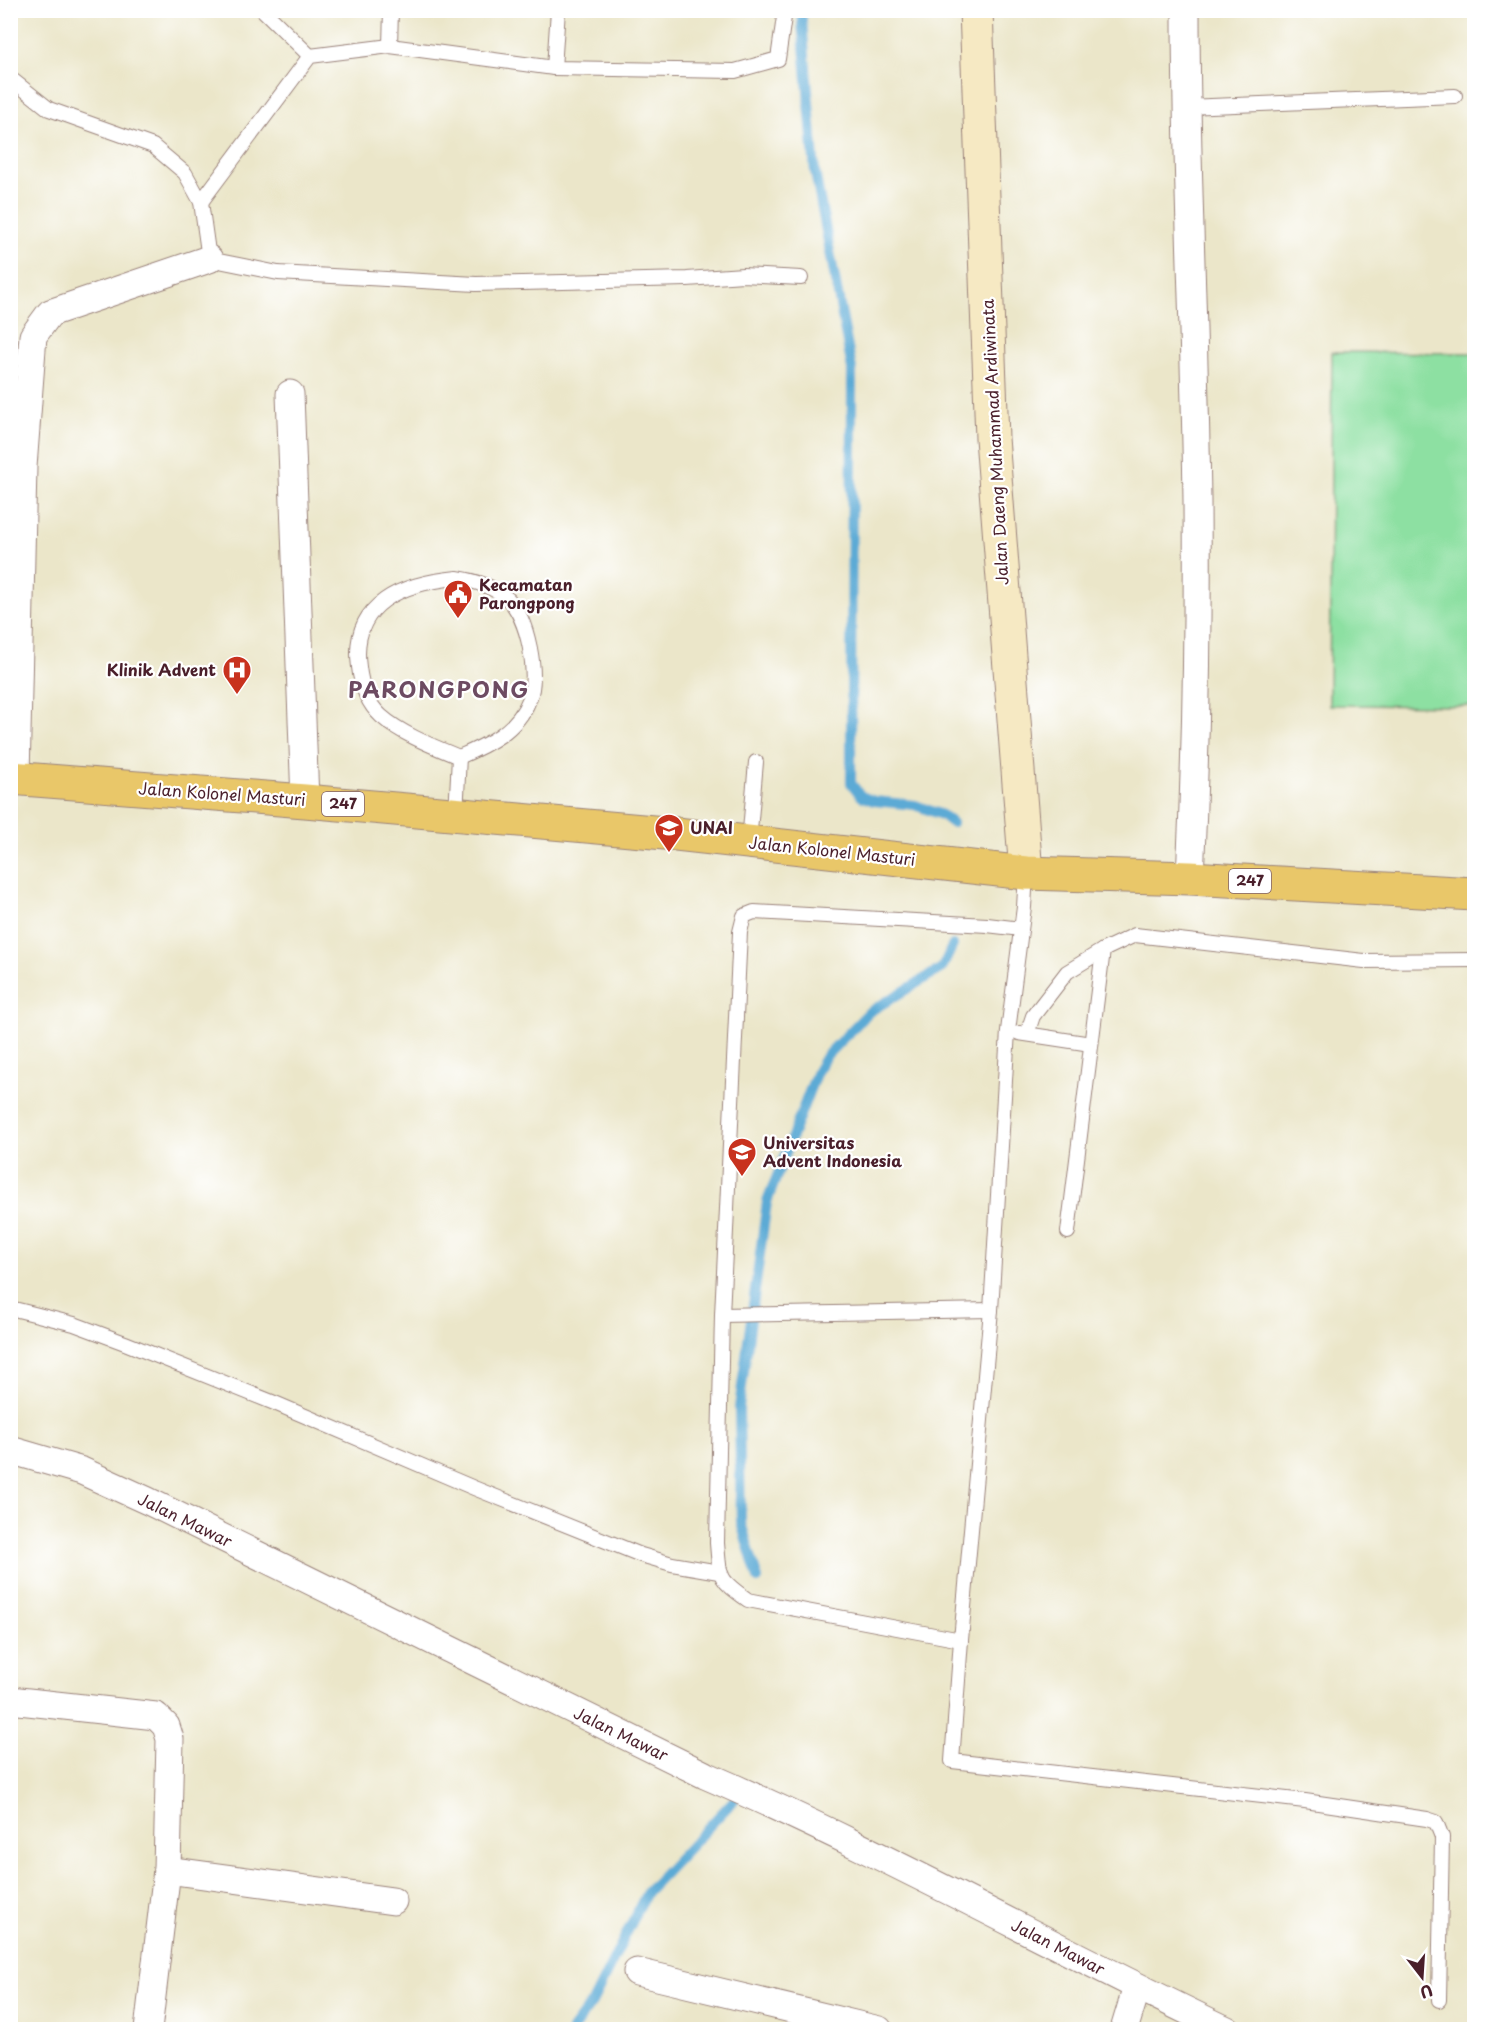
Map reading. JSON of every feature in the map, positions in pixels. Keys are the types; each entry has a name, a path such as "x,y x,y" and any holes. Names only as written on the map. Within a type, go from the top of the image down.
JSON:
{"main road":[{"name":"Jalan Daeng Muhammad Ardiwinata","path":"976,10 992,438 1026,873"},
{"name":"Jalan Kolonel Masturi","path":"14,778 676,834 1026,873 1190,878 1474,894"}],"street":[{"path":"1186,10 1186,107 1197,501 1196,751 1190,878"},
{"path":"14,778 24,467 33,336 50,314 209,259"},
{"path":"290,394 305,801"},
{"name":"Jalan Mawar","path":"10,1450 82,1471 148,1501 705,1775 776,1806 1227,2030"},
{"path":"10,1700 156,1716 166,1726 170,1739 167,1870 148,2030"},
{"path":"167,1870 393,1901"},
{"path":"637,1972 879,2030"},
{"path":"1125,2030 1137,1987"}],"lane":[{"path":"263,10 310,56"},
{"path":"390,46 391,10"},
{"path":"554,68 558,10"},
{"path":"201,202 310,56 390,46 554,68 735,71 778,59 785,10"},
{"path":"10,78 49,109 153,146 185,173 201,202 209,259 278,273 476,284 687,279 743,275 801,278"},
{"path":"1186,107 1455,96"},
{"path":"457,578 475,580 494,589 509,601 526,635 533,680 529,700 518,720 486,746 459,757 414,736 382,717 366,694 358,659 360,637 366,620 376,605 393,594 432,580 457,578"},
{"path":"456,814 459,757"},
{"path":"749,842 756,762"},
{"path":"1026,873 1008,1031 991,1310 952,1761 1305,1801 1427,1818 1436,1822 1442,1837 1439,2000"},
{"path":"961,1640 748,1600 727,1585 720,1572 717,1543 729,1316 740,932 744,916 754,912 987,925 1021,929"},
{"path":"1027,1034 1033,1016 1066,972 1103,950 1135,935 1364,961 1474,960"},
{"path":"1068,1232 1103,950"},
{"path":"1008,1031 1091,1044"},
{"path":"10,1308 75,1324 125,1343 641,1555 672,1564 720,1572"},
{"path":"729,1316 991,1310"}],"green space":[{"path":"1332,352 1474,353 1474,706 1329,705"}],"waterway":[{"path":"801,10 815,172 852,369 851,783 861,796 874,801 915,805 942,815 952,823"},
{"path":"758,1579 741,1523 739,1408 767,1202 817,1071 826,1056 869,1012 942,968 953,945"},
{"path":"572,2030 592,2003 647,1892 734,1800"}],"place":[{"name":"Kecamatan Parongpong","path":"458,620"},
{"name":"Klinik Advent","path":"237,696"},
{"name":"UNAI","path":"669,854"},
{"name":"Universitas Advent Indonesia","path":"742,1178"}],"district":[{"name":"PARONGPONG","path":"439,690"}]}
